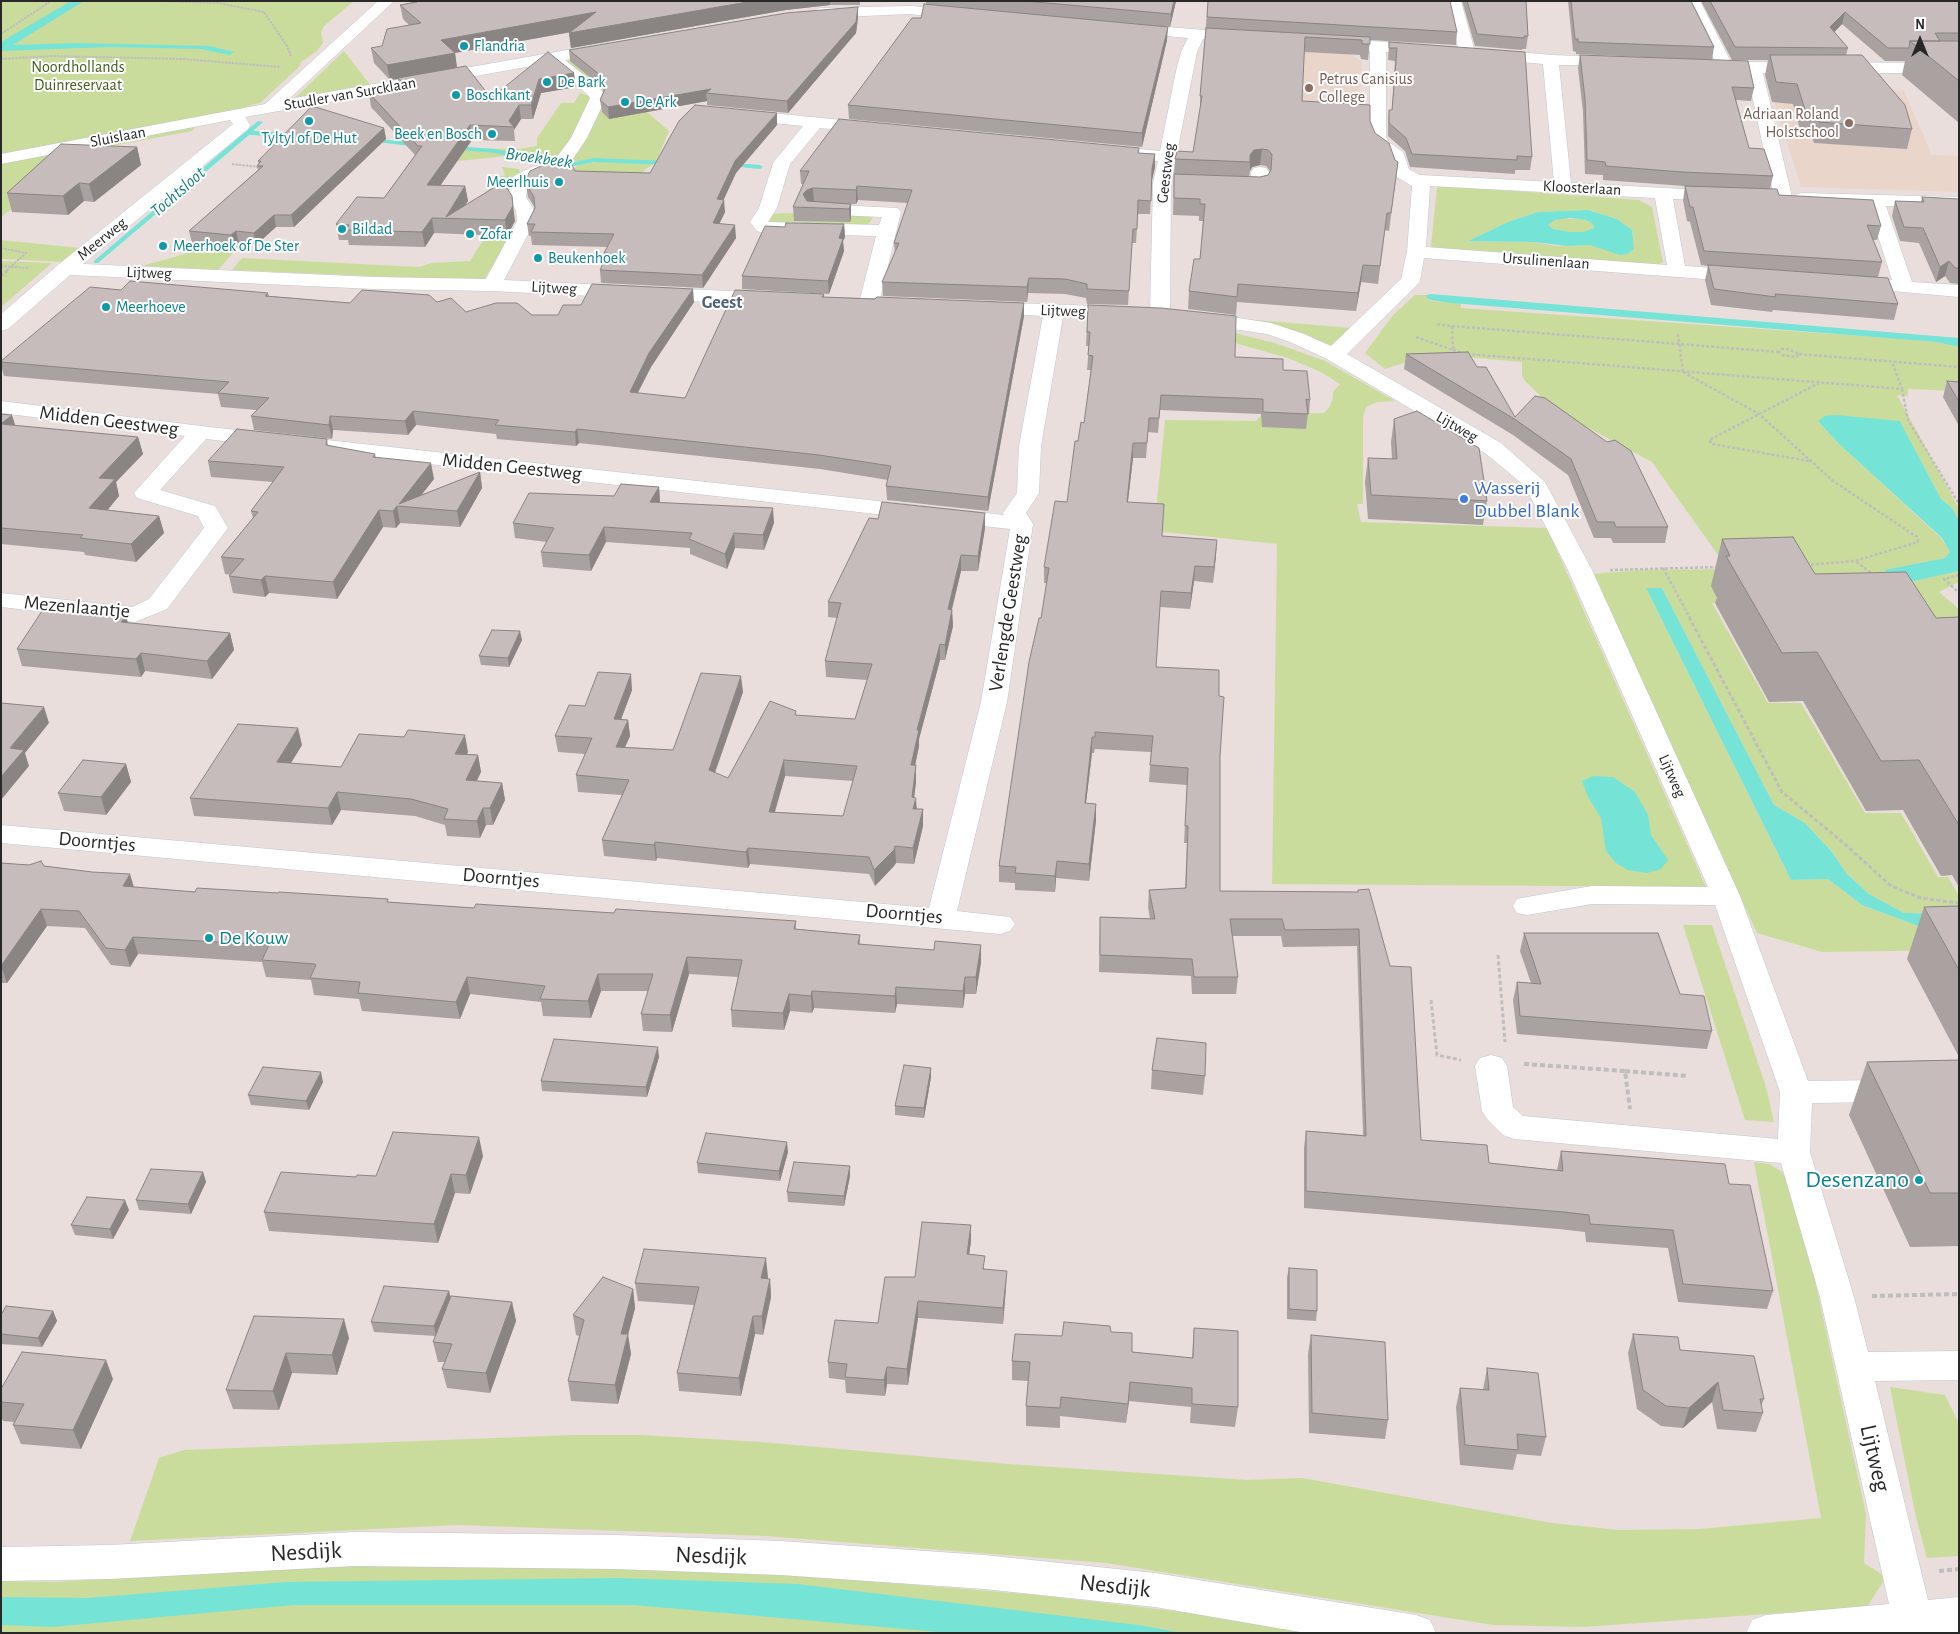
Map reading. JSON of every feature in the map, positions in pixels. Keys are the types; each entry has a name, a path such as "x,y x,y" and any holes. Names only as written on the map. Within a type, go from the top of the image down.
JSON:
{"street":[{"path":"1454,1 1467,52"},
{"path":"1692,1 1725,66"},
{"path":"270,108 390,2"},
{"path":"808,15 909,6 971,15"},
{"path":"1112,28 1254,39"},
{"name":"Geestweg","path":"1160,314 1162,183 1184,71 1189,52 1197,36"},
{"path":"1321,43 1442,50 1551,60 1628,63"},
{"name":"Studler van Surcklaan","path":"235,114 621,46"},
{"path":"1334,355 1410,281 1416,252 1421,185 1402,172 1397,156 1381,145 1378,137 1378,46"},
{"path":"492,285 526,221 525,210 517,197 520,180 562,162 579,138 598,98 594,91 554,58"},
{"path":"1551,60 1563,187"},
{"path":"1696,65 1754,68 1959,68"},
{"path":"1754,68 1769,129 1774,197 1959,202"},
{"name":"Sluislaan","path":"1,160 235,114"},
{"name":"Meerweg","path":"1,324 242,125 235,114"},
{"path":"728,114 893,130"},
{"path":"815,123 782,163 768,208 759,222 763,227 887,231"},
{"path":"1098,150 1166,157"},
{"path":"1210,185 1258,187 1260,172"},
{"name":"Kloosterlaan","path":"1416,180 1740,196"},
{"path":"1162,183 1181,184"},
{"path":"1663,192 1676,261 1676,271"},
{"path":"1875,199 1904,287"},
{"path":"768,208 892,212 869,304"},
{"name":"Ursulinenlaan","path":"1416,252 1766,277"},
{"name":"Lijtweg","path":"65,270 374,283 492,285 790,300"},
{"path":"1835,282 1959,291"},
{"path":"850,302 889,304"},
{"name":"Lijtweg","path":"966,307 1160,314 1239,323 1271,329 1297,338 1334,355 1493,448 1534,482 1580,570 1726,896 1796,1092 1794,1152 1837,1297 1912,1620"},
{"name":"Verlengde Geestweg","path":"942,917 994,702 1022,524 1014,513 1028,493 1030,446 1054,311"},
{"name":"Midden Geestweg","path":"1,407 200,432 1022,524"},
{"name":"Mezenlaantje","path":"1,600 134,615 158,604 216,528 207,511 144,493 200,432"},
{"name":"Doorntjes","path":"1,834 942,917 1000,924"},
{"path":"1527,906 1592,895 1726,896"},
{"path":"1499,1064 1498,1111 1514,1127 1794,1152"},
{"path":"1796,1092 1959,1090"},
{"path":"1853,1367 1959,1365"},
{"name":"Nesdijk","path":"1,1564 110,1562 354,1549 616,1552 781,1558 984,1572 1155,1590 1416,1633"},
{"path":"1766,1633 1959,1615"}],"path":[{"path":"1,34 51,1"},
{"path":"158,1 218,3 264,12 287,46 291,57"},
{"path":"1,59 52,56 183,58 312,70"},
{"path":"275,66 284,61"},
{"path":"262,138 288,140"},
{"path":"230,164 259,166"},
{"path":"1,248 26,253 1,276"},
{"path":"1435,324 1779,352 1790,357 1796,357 1799,354"},
{"path":"1452,326 1453,350"},
{"path":"1678,334 1682,372"},
{"path":"1416,337 1467,354 1902,389"},
{"path":"1779,352 1781,349 1788,348 1799,354 1959,367"},
{"path":"1892,362 1902,389 1908,420 1959,504"},
{"path":"1682,372 1759,414 1810,462 1846,490 1917,537 1918,542 1856,562 1798,565"},
{"path":"1810,462 1712,444 1709,440 1821,382"},
{"path":"1856,562 1878,578"},
{"path":"1580,570 1728,567"},
{"path":"1663,568 1782,792 1847,846 1891,886 1921,898 1959,903"},
{"path":"1959,575 1944,579 1959,593"},
{"path":"1498,956 1499,1064"},
{"path":"1431,1000 1437,1055 1499,1064 1688,1076"},
{"path":"1625,1072 1634,1138"},
{"path":"1837,1297 1959,1294"}],"shaded area":[{"name":"Petrus Canisius College","path":"1262,46 1345,50 1362,62 1357,114 1371,120 1393,174 1400,181 1252,171"},
{"name":"Adriaan Roland Holstschool","path":"1765,72 1879,72 1890,90 1904,91 1932,155 1959,156 1959,192 1801,187"}],"green space":[{"name":"Noordhollands Duinreservaat","path":"1,1 354,1 324,26 321,32 323,43 316,52 301,62 300,66 260,103 247,108 206,116 192,131 96,149 59,172 1,217"},
{"path":"344,51 371,86 293,100"},
{"path":"614,52 612,112 647,112 669,131 656,162 641,173 641,184 575,173 573,169 579,165 596,162 568,161 602,97 565,61"},
{"path":"580,93 593,97 560,158 535,165 516,155 449,162 453,148 518,149 537,146 537,138 561,103 574,103"},
{"path":"502,167 519,169 521,174 510,184 509,194 485,198 489,189 493,187 485,184 487,181 505,175"},
{"path":"1444,186 1639,200 1652,207 1663,262 1658,265 1437,248 1431,246 1437,188","holes":["1588,210 1617,219 1632,230 1634,249 1590,245 1556,246 1534,242 1451,241 1468,241 1508,222 1538,212"]},
{"path":"267,214 218,270 141,266 175,257 213,243"},
{"path":"773,214 873,218 866,227 772,223 768,219"},
{"path":"1561,218 1586,220 1593,224 1594,228 1583,232 1570,232 1554,229 1548,225 1550,222"},
{"path":"513,233 483,281 232,270 242,258 419,267 432,263 470,261 485,237"},
{"path":"1,240 80,248 63,262 1,259"},
{"path":"1,261 52,263 1,307"},
{"path":"1415,295 1427,295 1427,298 1431,301 1461,303 1461,308 1863,336 1936,342 1959,347 1959,391 1908,389 1908,396 1897,395 1959,509 1959,520 1952,508 1941,499 1900,421 1818,421 1838,443 1942,539 1950,552 1945,558 1885,570 1902,584 1959,571 1959,582 1939,592 1959,609 1959,629 1722,602 1712,603 1768,703 1801,703 1865,813 1901,813 1938,877 1948,877 1959,896 1959,914 1904,913 1869,894 1847,874 1831,851 1805,823 1774,805 1662,588 1646,588 1791,880 1828,879 1862,905 1921,927 1959,950 1822,952 1757,933 1592,574 1639,570 1728,569 1652,462 1555,410 1525,381 1522,376 1522,362 1431,354 1385,369 1365,353 1393,315"},
{"path":"1255,320 1352,328 1334,349 1303,334"},
{"path":"1226,331 1275,343 1325,361 1395,401 1377,402 1366,407 1363,418 1363,504 1357,504 1361,522 1547,528 1706,887 1272,884 1277,544 1154,531 1165,420 1256,421 1262,414 1324,413 1330,406 1333,392 1340,384 1321,372 1288,358 1228,341"},
{"path":"1683,925 1712,925 1766,1087 1774,1122 1745,1120"},
{"path":"1754,1162 1769,1164 1782,1172 1789,1184 1805,1235 1866,1514 1864,1563 1886,1577 1867,1607 1583,1627 1493,1625 1106,1563 766,1536 457,1525 130,1541 159,1458 184,1450 573,1435 641,1435 761,1442 1008,1464 1248,1480 1302,1478 1552,1523 1619,1530 1699,1529 1821,1518"},
{"path":"1890,1387 1945,1395 1959,1424 1959,1556 1927,1558 1916,1517"},
{"path":"608,1565 783,1574 1038,1595 1234,1618 1319,1633 1,1633 1,1581 54,1582 308,1567"}],"water":[{"path":"71,1 84,1 13,45 76,43 209,46 234,52 230,55 201,49 110,47 1,51 1,42"},
{"path":"1588,210 1617,219 1632,230 1634,249 1627,254 1620,255 1590,245 1567,246 1534,242 1451,241 1468,241 1508,222 1538,212","holes":["1570,218 1586,220 1593,224 1594,228 1583,232 1554,229 1548,225 1555,220"]},
{"path":"1427,295 1959,338 1959,347 1936,342 1451,303 1427,298"},
{"path":"1836,415 1900,421 1941,499 1952,508 1959,520 1959,571 1902,584 1884,570 1945,558 1950,552 1942,538 1838,443 1818,421 1825,416"},
{"path":"1646,588 1662,588 1774,805 1805,823 1831,851 1847,874 1869,894 1904,913 1959,914 1921,927 1862,905 1828,879 1791,880"},
{"path":"1593,776 1613,777 1635,792 1648,815 1651,835 1668,860 1661,869 1647,873 1628,870 1616,863 1606,851 1601,818 1588,797 1582,781"},
{"path":"618,1578 797,1584 1139,1625 1182,1633 950,1633 634,1605 293,1605 52,1627 1,1625 1,1597 88,1598 286,1582"}],"building":[{"path":"416,1 753,1 569,33 596,12 441,40 455,53 387,65 371,48 382,46 387,29 421,23 400,5"},
{"path":"1024,1 1174,1 1171,14"},
{"path":"1208,1 1450,1 1457,32 1207,17"},
{"path":"1467,1 1526,1 1528,36 1524,36 1524,38 1477,34"},
{"path":"1571,1 1691,1 1714,47 1578,42 1578,39 1575,39"},
{"path":"1710,1 1959,1 1959,33 1935,33 1940,41 1910,41 1909,48 1888,48 1845,12 1830,27 1848,48 1735,47"},
{"path":"924,4 1168,27 1142,133 848,105 912,18 921,18"},
{"path":"858,7 856,22 787,101 706,93 711,89 608,107 600,100 606,87 600,75 569,50 786,13"},
{"path":"1206,28 1370,37 1370,44 1362,44 1362,40 1305,37 1302,101 1370,105 1370,121 1375,133 1389,143 1395,160 1398,162 1391,213 1387,213 1380,266 1363,265 1358,293 1238,284 1237,297 1189,291 1194,259 1200,259 1205,204 1200,204 1200,199 1174,198 1174,174 1260,177 1268,175 1271,170 1272,154 1268,150 1262,149 1254,150 1250,155 1250,162 1175,159 1177,151 1193,152 1202,96 1200,96"},
{"path":"1910,41 1959,41 1959,81"},
{"path":"1389,42 1525,52 1532,157 1517,156 1517,160 1412,154 1406,138 1389,123 1389,110 1392,110 1397,48 1389,48"},
{"path":"548,52 574,73 539,79 531,105 519,105 509,121 514,127 470,125 427,185 465,186 446,217 495,187 507,188 512,196 513,206 505,220 432,218 422,232 346,230 349,225 336,224 357,197 384,198 422,146 418,146 369,93 407,86 398,78 466,66 491,98"},
{"path":"1580,55 1748,61 1754,88 1732,87 1749,148 1764,149 1773,176 1606,166 1605,162 1587,160 1585,99"},
{"path":"1770,55 1862,55 1905,105 1912,129 1819,122 1817,117 1807,116 1797,84 1776,82"},
{"path":"695,105 777,113 735,161 717,199 724,200 713,223 735,225 702,275 600,270 608,253 604,253 614,234 531,232 535,224 527,224 535,208 534,197 526,184 530,171 543,165 558,165 569,159 575,171 650,173 679,121"},
{"path":"312,106 384,128 291,215 274,215 254,233 236,231 231,235 189,231 263,166 257,166 261,161 258,161"},
{"path":"839,119 1139,148 1138,153 1155,154 1152,169 1151,201 1138,200 1137,229 1133,229 1129,291 1087,289 1087,284 1065,279 1029,278 1027,287 882,282 899,243 894,243 912,190 857,186 856,190 813,188 803,194 807,201 851,204 849,209 793,207 809,171 800,171"},
{"path":"61,144 137,147 89,184 79,183 63,196 7,193"},
{"path":"1685,186 1777,189 1779,195 1873,200 1881,226 1867,225 1882,262 1704,251 1693,207 1690,207"},
{"path":"1922,197 1959,199 1959,268 1955,268 1949,261 1940,267 1923,228 1904,227 1895,201 1924,202"},
{"path":"786,223 844,224 839,238 843,239 828,281 742,276 765,226 785,227"},
{"path":"1708,265 1888,278 1898,304 1775,294 1776,297 1714,289"},
{"path":"130,281 268,293 265,296 350,303 362,290 429,295 437,302 451,298 466,312 496,303 517,303 532,315 558,315 563,305 581,305 592,284 693,289 649,353 630,392 685,398 735,290 824,294 822,297 875,299 877,297 1024,303 988,497 886,486 891,466 819,455 577,429 575,432 495,425 499,420 413,411 405,421 330,416 329,425 251,416 269,398 218,393 229,382 1,362 90,287 121,290"},
{"path":"1088,305 1161,308 1236,316 1235,357 1283,359 1283,370 1307,371 1310,400 1306,399 1308,414 1263,412 1263,399 1161,395 1159,418 1149,418 1147,443 1133,443 1127,502 1164,504 1162,536 1217,540 1214,567 1195,566 1191,593 1161,591 1156,667 1219,670 1219,696 1224,697 1220,756 1220,891 1358,892 1358,890 1369,889 1390,966 1411,967 1421,1140 1487,1145 1489,1163 1563,1171 1561,1151 1725,1164 1729,1184 1750,1185 1773,1291 1683,1284 1673,1230 1590,1224 1589,1215 1564,1212 1306,1191 1306,1131 1366,1136 1359,929 1285,930 1282,919 1230,919 1238,977 1194,977 1192,959 1100,955 1100,917 1155,919 1149,890 1186,888 1188,826 1185,826 1188,768 1150,765 1153,736 1095,732 1095,737 1092,737 1085,803 1096,804 1089,864 1057,861 1055,876 1015,873 1016,867 999,866 1029,662 1039,618 1041,618 1049,568 1044,567 1055,501 1067,502 1075,441 1078,441 1081,422 1084,423 1093,356 1088,355 1090,332 1087,332"},
{"path":"1468,352 1477,367 1486,367 1515,417 1535,396 1545,398 1607,442 1615,440 1631,451 1668,527 1616,527 1614,522 1597,522 1571,459 1516,420 1406,354"},
{"path":"1947,381 1959,382 1959,402"},
{"path":"1417,411 1479,448 1487,501 1371,495 1368,458 1397,459 1394,419"},
{"path":"1,414 12,415 1,424"},
{"path":"1,424 138,437 99,478 115,479 89,508 159,516 131,544 80,538 83,535 1,528"},
{"path":"237,429 327,439 326,445 375,454 373,457 431,463 399,504 480,472 457,511 397,506 393,511 379,510 333,582 265,576 261,580 229,576 244,559 221,557 258,512 251,511 284,467 208,461"},
{"path":"621,484 659,487 650,502 773,508 763,535 734,533 725,554 689,539 692,533 604,527 589,555 541,552 554,528 513,523 529,493 614,496"},
{"path":"882,502 985,513 978,556 961,555 948,609 952,610 945,645 940,644 917,730 919,730 911,765 916,765 912,797 916,798 913,809 923,809 913,848 895,846 894,850 874,870 869,857 748,848 746,852 655,842 654,845 602,840 629,780 576,775 592,738 555,736 569,705 585,706 598,672 631,674 614,719 628,720 616,747 673,750 701,673 741,676 709,770 728,778 770,701 796,711 795,715 855,719 872,664 825,661 841,603 828,602 869,518 878,519","holes":["784,760 857,766 843,816 769,812"]},
{"path":"1793,537 1815,574 1906,572 1936,618 1959,617 1959,825 1919,760 1881,761 1817,652 1782,653 1726,556 1730,556 1722,539"},
{"path":"44,608 126,616 121,622 230,633 207,661 141,653 136,659 17,649"},
{"path":"492,630 520,631 508,658 479,656"},
{"path":"1,703 44,707 10,748 24,750 1,777"},
{"path":"238,724 298,728 277,762 341,767 359,734 404,737 408,730 465,735 455,754 478,755 466,780 502,783 490,808 483,808 477,821 444,819 448,809 411,799 337,792 328,808 190,798"},
{"path":"83,760 126,764 101,797 58,793"},
{"path":"41,861 44,866 92,872 130,874 123,886 195,892 197,888 279,892 388,899 387,902 474,908 476,904 614,913 616,909 796,921 794,929 860,935 858,944 934,950 935,941 981,945 976,977 965,977 963,991 896,987 895,996 812,991 811,996 789,994 783,1013 731,1010 742,960 687,957 670,1015 641,1014 653,974 598,974 588,1001 540,999 545,986 467,977 456,1002 358,993 360,982 310,978 315,964 262,960 269,945 133,937 125,950 106,948 79,911 41,909 1,966 1,863 29,865"},
{"path":"1959,906 1959,970 1924,907"},
{"path":"1524,933 1658,933 1680,994 1704,996 1712,1031 1520,1016 1517,982 1541,984"},
{"path":"1157,1038 1206,1043 1205,1076 1152,1070"},
{"path":"554,1039 658,1047 646,1087 541,1081"},
{"path":"1959,1060 1959,1193 1930,1193 1867,1062"},
{"path":"904,1065 931,1068 924,1108 895,1106"},
{"path":"263,1067 321,1072 306,1101 248,1095"},
{"path":"393,1132 479,1137 466,1175 451,1174 434,1224 264,1212 281,1172 356,1177 357,1175 376,1176"},
{"path":"706,1133 787,1142 779,1171 697,1163"},
{"path":"794,1162 850,1166 844,1196 787,1192"},
{"path":"151,1169 203,1172 188,1204 136,1200"},
{"path":"87,1197 125,1200 110,1229 71,1225"},
{"path":"922,1222 971,1225 967,1254 985,1256 983,1269 1007,1271 1003,1308 918,1301 907,1369 887,1367 884,1380 845,1377 847,1364 828,1362 835,1320 878,1323 885,1277 915,1277"},
{"path":"644,1249 766,1258 761,1278 770,1279 762,1316 753,1316 739,1378 677,1373 699,1287 635,1283"},
{"path":"1289,1268 1317,1270 1317,1311 1289,1309"},
{"path":"603,1277 633,1289 621,1334 628,1334 615,1385 568,1381 584,1320 573,1315"},
{"path":"384,1286 449,1291 434,1326 371,1322"},
{"path":"451,1296 512,1302 486,1373 442,1369 452,1344 433,1342"},
{"path":"6,1306 53,1311 38,1338 1,1334 1,1315"},
{"path":"254,1316 344,1319 332,1355 286,1353 273,1391 226,1390"},
{"path":"1064,1322 1110,1326 1111,1332 1132,1333 1132,1352 1193,1358 1194,1328 1238,1331 1238,1407 1192,1404 1192,1388 1130,1382 1128,1404 1061,1397 1060,1408 1026,1406 1030,1362 1012,1361 1015,1334 1062,1336"},
{"path":"1633,1334 1678,1337 1680,1350 1754,1356 1764,1399 1760,1399 1763,1413 1723,1410 1718,1382 1689,1408 1666,1406 1643,1390"},
{"path":"1311,1335 1385,1342 1388,1420 1312,1413"},
{"path":"22,1352 106,1360 73,1430 13,1425 24,1404 1,1402 1,1389"},
{"path":"1487,1368 1538,1373 1546,1437 1517,1434 1518,1450 1465,1445 1460,1388 1489,1390"}],"waterway":[{"name":"Tochtsloot","path":"248,133 260,122"},
{"name":"Tochtsloot","path":"96,262 248,133"},
{"name":"Broekbeek","path":"248,133 298,135"},
{"name":"Broekbeek","path":"379,141 418,145"},
{"name":"Broekbeek","path":"453,148 495,151 539,161 575,164 594,160 669,163"},
{"name":"Broekbeek","path":"731,165 760,167"}],"place":[{"name":"Flandria","path":"464,46"},
{"name":"De Bark","path":"547,82"},
{"name":"Petrus Canisius College","path":"1309,88"},
{"name":"Boschkant","path":"456,95"},
{"name":"De Ark","path":"625,102"},
{"name":"Tyltyl of De Hut","path":"309,121"},
{"name":"Adriaan Roland Holstschool","path":"1849,123"},
{"name":"Beek en Bosch","path":"492,134"},
{"name":"Meerlhuis","path":"559,182"},
{"name":"Bildad","path":"342,229"},
{"name":"Zofar","path":"470,234"},
{"name":"Meerhoek of De Ster","path":"163,246"},
{"name":"Beukenhoek","path":"538,258"},
{"name":"Meerhoeve","path":"106,307"},
{"name":"Wasserij Dubbel Blank","path":"1464,499"},
{"name":"De Kouw","path":"209,938"},
{"name":"Desenzano","path":"1919,1180"}],"district":[{"name":"Geest","path":"722,303"}]}
